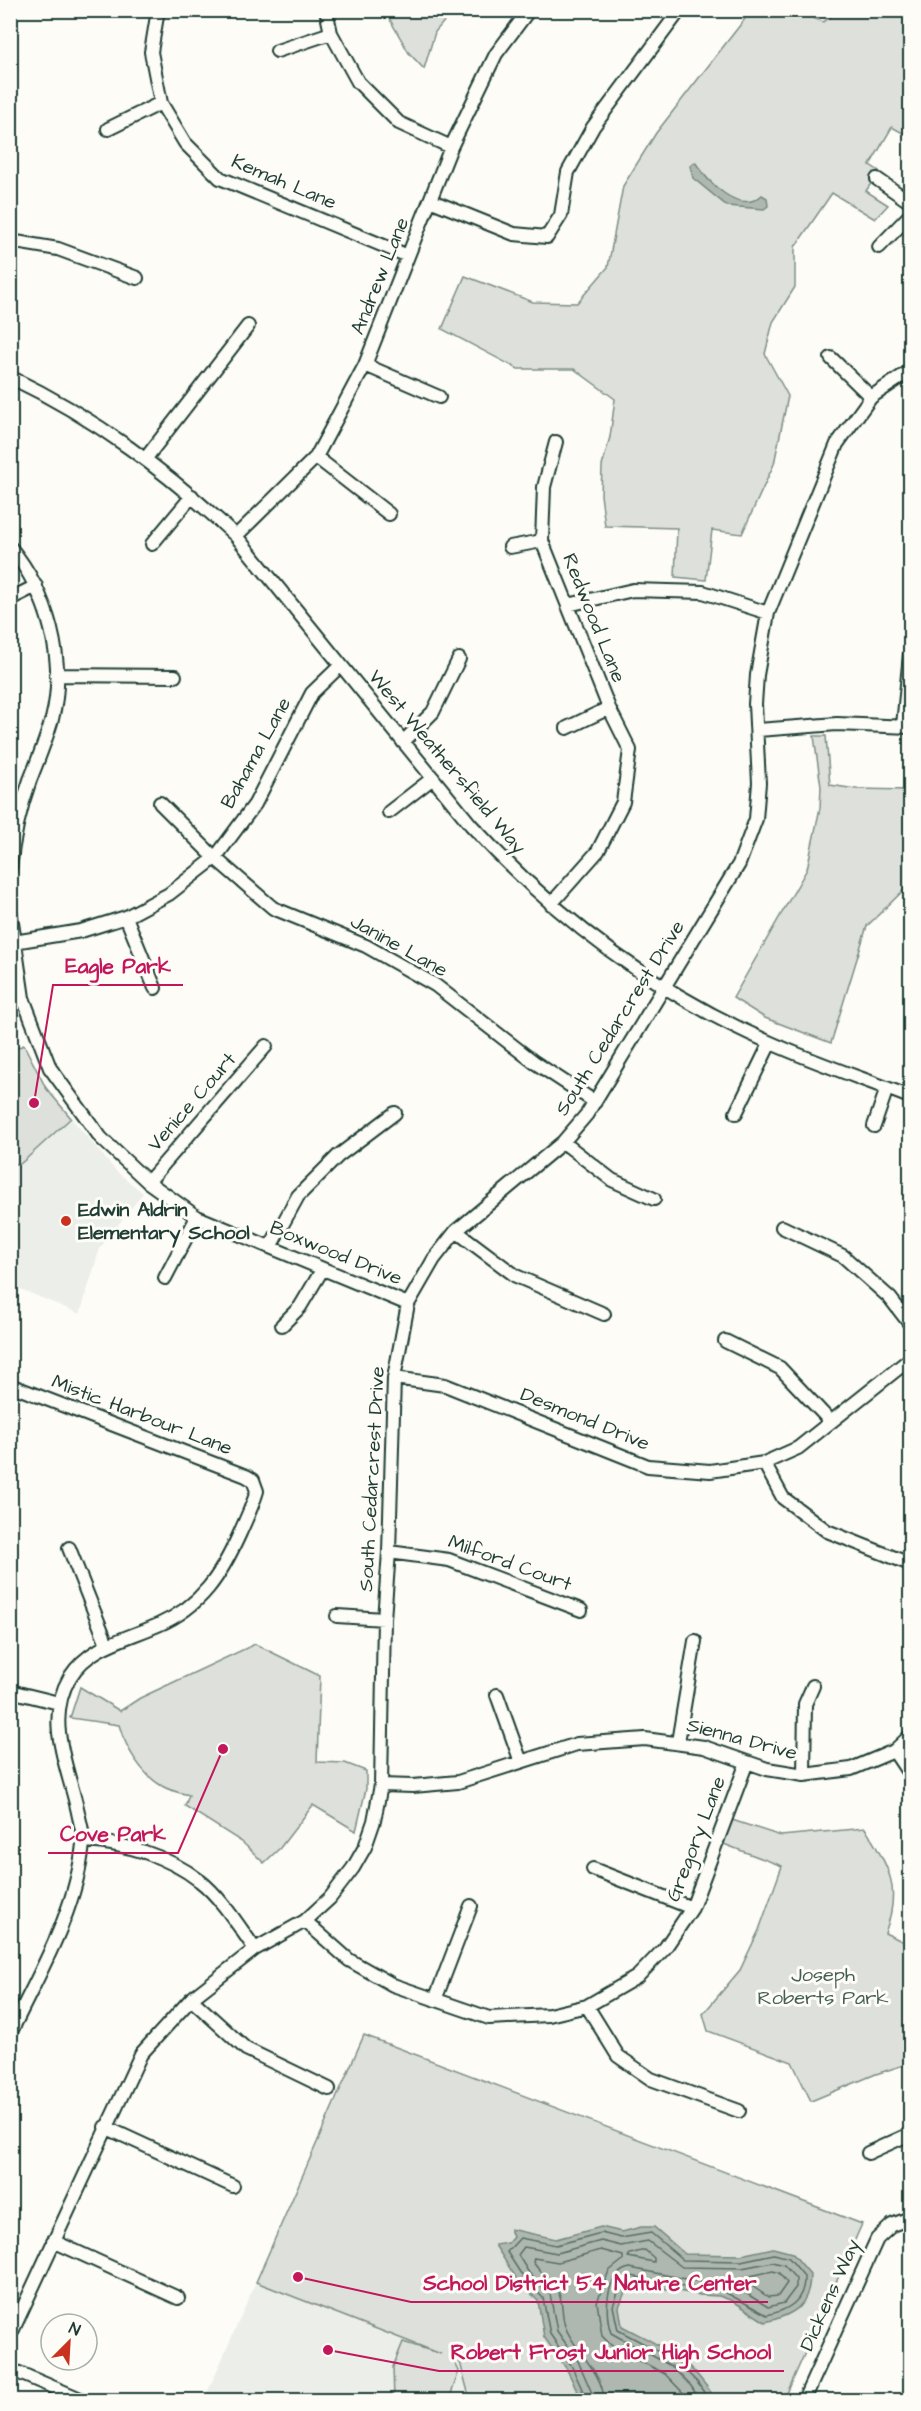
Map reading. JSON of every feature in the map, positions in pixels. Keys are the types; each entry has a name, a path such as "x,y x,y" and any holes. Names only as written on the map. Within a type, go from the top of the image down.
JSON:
{"street":[{"name":"Kemah Lane","path":"158,10 151,52 161,103 185,143 220,178 408,256"},
{"path":"326,10 332,33 358,82 399,123 451,147"},
{"name":"Andrew Lane","path":"236,536 316,457 365,365 432,201 451,147 496,54 529,10"},
{"path":"432,201 514,234 547,237 561,215 568,171 593,127 680,10"},
{"path":"277,51 332,33"},
{"path":"108,129 161,103"},
{"path":"877,179 910,202"},
{"path":"879,247 910,215"},
{"path":"10,241 58,249 137,278"},
{"path":"146,458 248,326"},
{"path":"831,358 871,397"},
{"path":"365,365 439,397"},
{"name":"South Cedarcrest Drive","path":"10,2336 105,2127 141,2054 191,1999 255,1949 305,1921 330,1898 353,1868 374,1821 381,1785 384,1618 389,1552 394,1378 408,1304 434,1259 456,1231 563,1142 595,1102 739,864 756,819 759,783 755,704 757,675 768,613 837,444 871,397 910,372"},
{"name":"West Weathersfield Way","path":"10,377 82,414 146,458 236,536 432,778 499,856 551,904 664,988 770,1043 910,1097"},
{"name":"Redwood Lane","path":"551,904 598,851 623,802 630,750 609,708 542,541 544,487 556,442"},
{"path":"316,457 389,514"},
{"path":"152,544 192,496"},
{"name":"Redwood Lane","path":"510,547 542,541"},
{"path":"10,547 36,586 51,630 56,675 52,718 25,795 10,869"},
{"path":"10,600 36,586"},
{"path":"567,605 633,590 703,592 768,613"},
{"path":"758,730 837,724 907,726 910,654"},
{"path":"403,742 433,712 459,659"},
{"name":"Bahama Lane","path":"14,942 81,931 126,917 169,894 214,858 255,804 312,693 340,666"},
{"path":"56,675 175,676"},
{"name":"Redwood Lane","path":"567,728 609,708"},
{"path":"389,812 432,778"},
{"name":"Janine Lane","path":"160,803 214,858 273,908 366,946 435,985 534,1062 595,1102"},
{"name":"Boxwood Drive","path":"10,909 17,1000 50,1068 101,1138 148,1182 197,1217 408,1304"},
{"path":"126,917 155,988"},
{"path":"736,1113 770,1043"},
{"name":"Venice Court","path":"148,1182 266,1046"},
{"path":"874,1126 887,1088"},
{"path":"270,1247 298,1196 338,1156 395,1113"},
{"path":"563,1142 612,1180 654,1199"},
{"path":"165,1278 197,1217"},
{"path":"782,1227 843,1256 890,1298 910,1324"},
{"path":"456,1231 516,1276 604,1314"},
{"path":"282,1324 300,1307 322,1270"},
{"path":"724,1341 780,1368 830,1421"},
{"name":"Desmond Drive","path":"394,1378 445,1385 648,1466 710,1472 765,1463 798,1448 910,1359"},
{"name":"Mistic Harbour Lane","path":"10,1385 246,1476 257,1485 255,1498 225,1567 203,1596 177,1616 107,1644"},
{"path":"765,1463 783,1498 828,1531 910,1564"},
{"path":"10,2034 73,1900 84,1841 75,1796 58,1735 59,1703 67,1683 79,1666 107,1644 69,1548"},
{"name":"Milford Court","path":"389,1552 449,1560 581,1610"},
{"path":"337,1616 384,1618"},
{"path":"678,1742 695,1641"},
{"path":"804,1775 805,1704 813,1686"},
{"path":"10,1691 59,1703"},
{"path":"497,1695 521,1762"},
{"name":"Sienna Drive","path":"381,1785 441,1784 482,1776 556,1750 598,1741 645,1739 704,1747 781,1773 804,1775 851,1769 894,1751 910,1736"},
{"path":"894,1751 910,1775"},
{"name":"Gregory Lane","path":"305,1921 349,1960 393,1985 489,2018 549,2015 587,2006 637,1977 665,1948 692,1908 747,1762"},
{"path":"84,1841 116,1843 153,1855 201,1881 255,1949"},
{"path":"593,1869 692,1908"},
{"path":"435,2000 471,1906"},
{"path":"191,1999 246,2049 329,2089"},
{"path":"587,2006 618,2056 651,2079 739,2111"},
{"path":"105,2127 233,2186"},
{"path":"868,2153 910,2134"},
{"name":"Dickens Way","path":"804,2400 877,2239 892,2225 910,2218"},
{"path":"53,2241 178,2298"},
{"path":"10,2369 83,2400"}],"shaded area":[{"name":"Edwin Aldrin Elementary School","path":"71,1118 116,1171 143,1193 100,1248 80,1314 11,1285 10,1163 21,1164"},
{"path":"256,2282 500,2377 490,2400 204,2400"}],"green space":[{"path":"385,11 453,11 435,32 424,69 409,53"},
{"path":"751,11 796,11 823,22 841,11 910,11 910,137 892,127 870,165 879,171 866,191 888,205 875,219 832,193 795,247 795,287 773,322 765,354 788,396 774,464 742,534 712,530 706,580 675,577 677,528 605,526 601,495 602,466 610,437 615,399 574,369 518,369 442,329 465,276 533,302 577,303 608,267 623,186 656,133"},
{"path":"814,736 826,736 830,785 856,789 910,790 910,884 867,926 831,1043 765,1018 733,998 807,869 820,808 821,787"},
{"path":"24,1045 46,1088 71,1118 20,1164 12,1164 11,1050"},
{"path":"255,1644 320,1676 317,1762 345,1763 366,1771 366,1789 356,1831 313,1805 280,1848 264,1863 242,1842 185,1806 189,1795 165,1788 147,1775 130,1751 119,1725 70,1718 80,1687 120,1711 140,1698"},
{"name":"Joseph Roberts Park","path":"726,1818 781,1836 865,1828 881,1855 890,1878 892,1903 885,1933 910,1945 910,2063 876,2074 811,2101 792,2062 708,2031 703,2014 740,1970 759,1930 782,1866 721,1843"},
{"path":"364,2035 862,2224 784,2400 470,2400 460,2362 453,2359 459,2371 449,2400 394,2400 393,2367 403,2342 441,2354 256,2282"}],"water":[{"path":"695,162 707,178 724,194 744,201 753,200 762,195 767,198 768,206 764,209 727,206 693,178 690,166"},
{"path":"601,2227 622,2232 641,2227 654,2227 685,2254 741,2255 773,2248 792,2253 810,2274 807,2294 792,2312 765,2322 733,2301 719,2296 700,2295 629,2282 619,2307 622,2326 664,2348 686,2364 706,2385 716,2400 582,2400 566,2368 544,2337 538,2301 518,2281 495,2245 508,2243 513,2237 510,2229 556,2239"}],"place":[{"name":"Eagle Park","path":"34,1103"},
{"name":"Edwin Aldrin Elementary School","path":"66,1221"},
{"name":"Cove Park","path":"223,1749"},
{"name":"School District 54 Nature Center","path":"298,2277"},
{"name":"Robert Frost Junior High School","path":"328,2350"}]}
